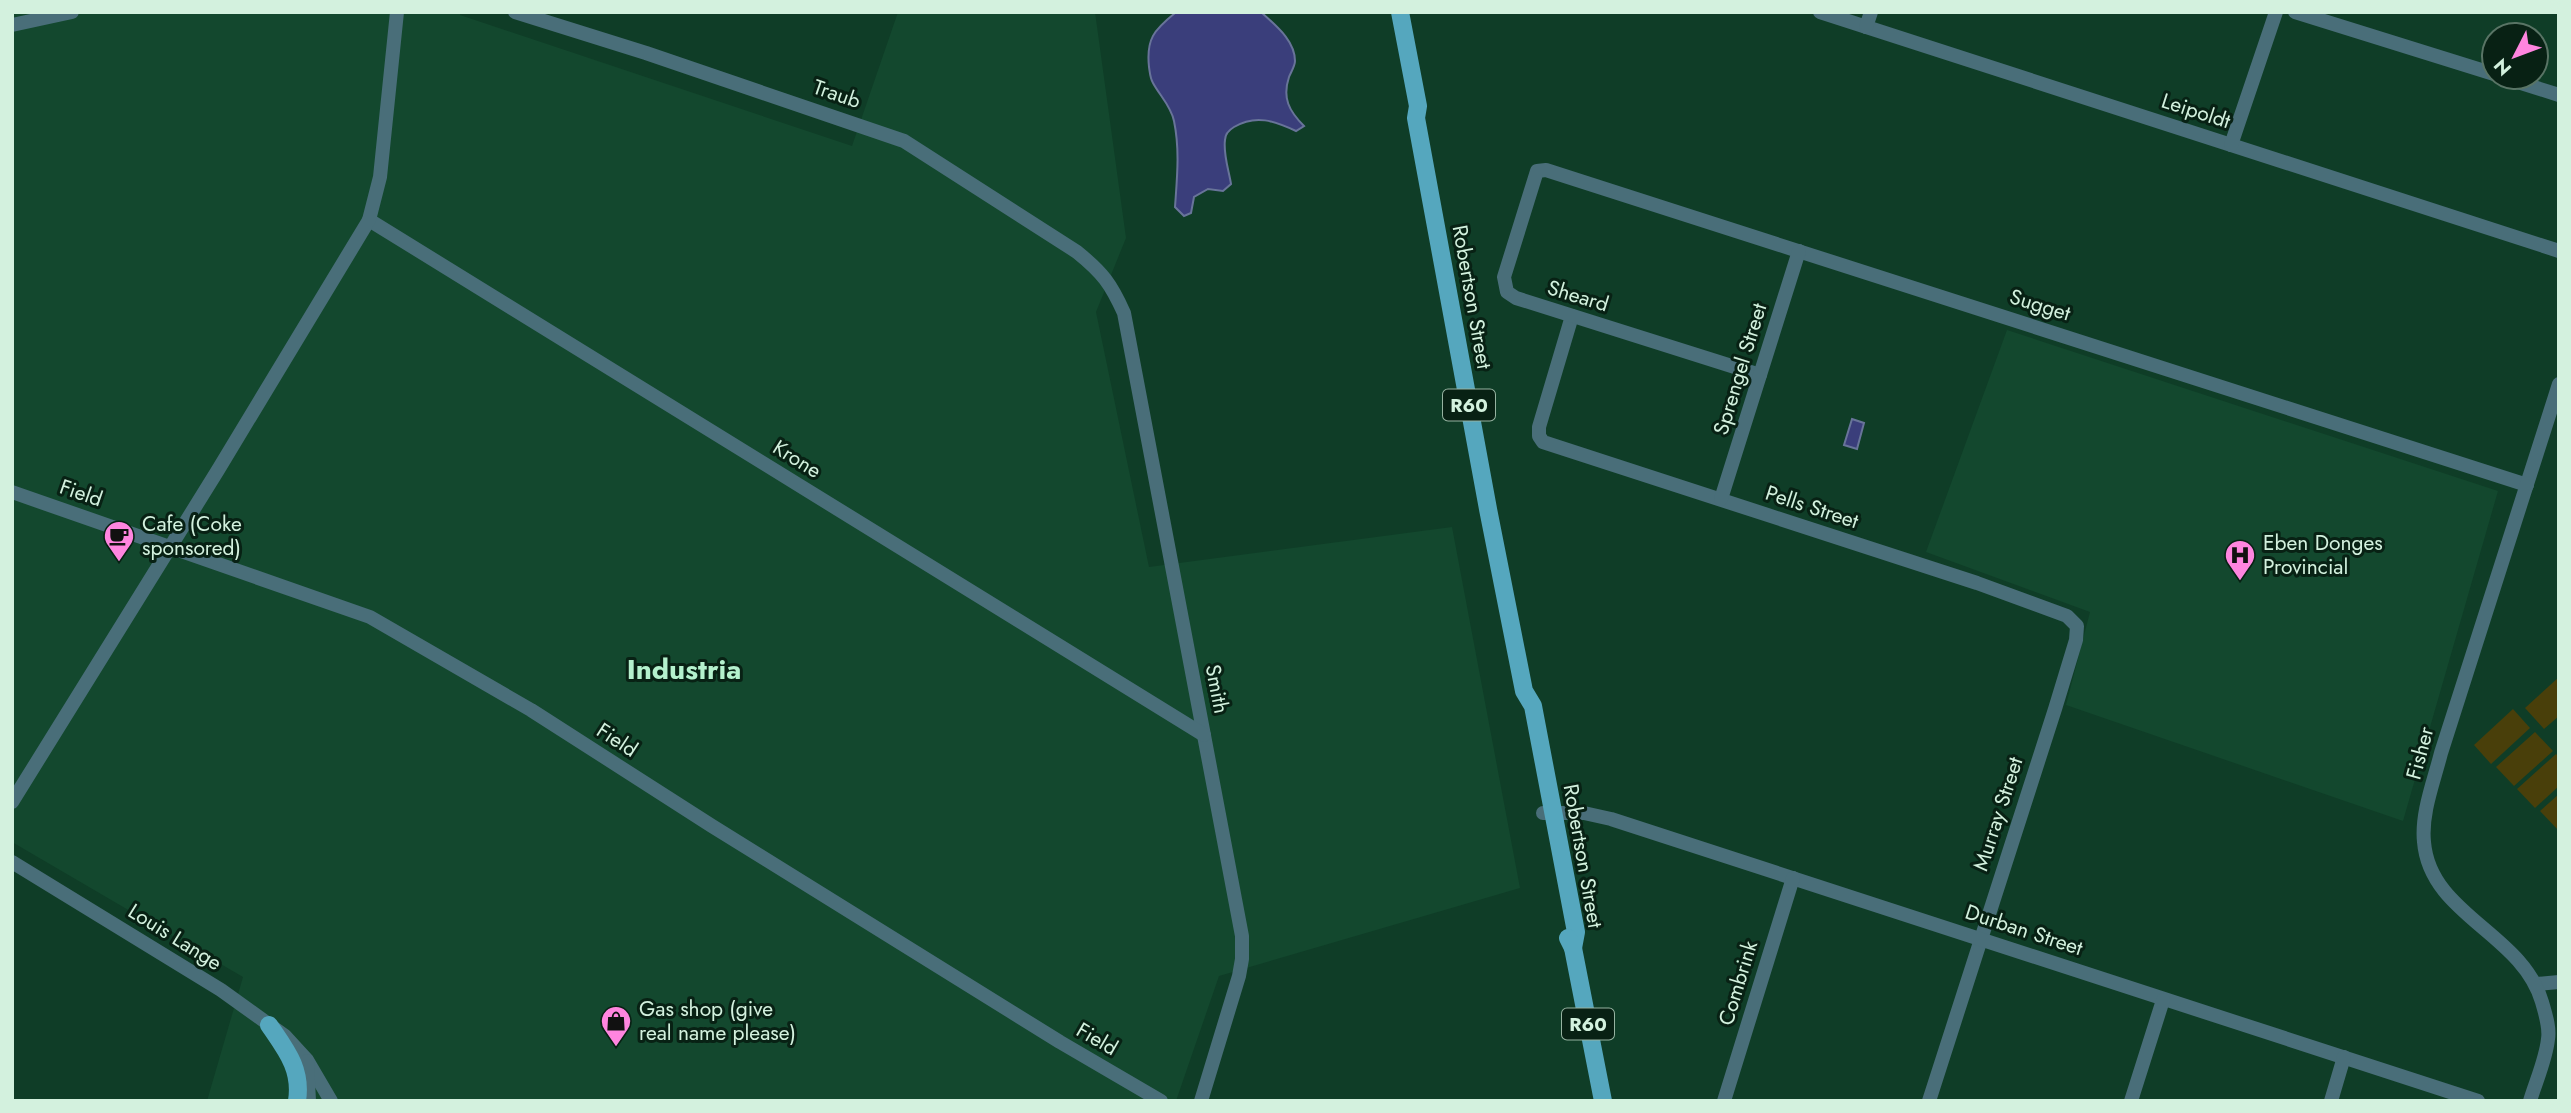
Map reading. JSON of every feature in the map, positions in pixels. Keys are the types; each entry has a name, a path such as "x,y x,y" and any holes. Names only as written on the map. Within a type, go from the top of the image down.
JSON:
{"main road":[{"name":"Robertson Street","path":"1389,12 1408,106 1416,118"},
{"name":"Robertson Street","path":"1400,12 1418,106 1416,118 1488,509 1524,691 1533,706 1549,813 1576,932 1573,948 1603,1101"},
{"path":"270,1025 295,1065 299,1080 297,1101"}],"street":[{"path":"12,24 72,12"},
{"path":"12,802 369,220 380,177 397,12"},
{"name":"Traub","path":"515,12 646,52 904,141 1077,252 1111,285"},
{"name":"Leipoldt","path":"1820,12 2559,250"},
{"path":"1866,27 1871,12"},
{"path":"2231,145 2276,12"},
{"path":"2295,12 2480,70"},
{"name":"Sugget","path":"1538,170 1546,170 2527,485"},
{"name":"Sheard","path":"1538,170 1504,276 1507,292 1516,298 1760,375"},
{"name":"Krone","path":"369,220 1204,735"},
{"name":"Sprengel Street","path":"1721,499 1799,251"},
{"name":"Smith","path":"1111,285 1125,313 1242,936 1242,959 1200,1101"},
{"name":"Pells Street","path":"1572,316 1539,427 1539,436 1546,444 1976,583 2073,620"},
{"name":"Fisher","path":"2530,1101 2548,1039 2537,984 2512,952 2453,901 2437,883 2429,865 2424,842 2428,806 2441,753 2559,384"},
{"name":"Field","path":"12,492 370,617 531,710 712,826 1161,1101"},
{"name":"Murray Street","path":"1929,1101 2076,640 2077,628 2073,620"},
{"name":"Durban Street","path":"1549,813 1584,813 1611,819 2478,1101"},
{"name":"Louis Lange","path":"12,862 221,990 270,1025 298,1047 331,1101"},
{"name":"Combrink","path":"1724,1101 1793,878"},
{"path":"2537,984 2559,982"},
{"path":"2131,1101 2164,1000"},
{"path":"2548,1039 2559,1017"},
{"path":"2331,1101 2344,1057"},
{"path":"307,1060 309,1101"}],"shaded area":[{"path":"12,12 460,12 460,15 852,146 898,12 1095,12 1126,238 1096,312 1149,567 1452,527 1520,888 1219,976 1176,1101 207,1101 243,977 12,842"},
{"path":"1261,12 1292,46 1295,63 1287,85 1287,98 1294,115 1304,126 1296,131 1273,122 1257,120 1232,128 1226,136 1225,145 1231,184 1223,191 1208,189 1194,197 1191,213 1184,216 1175,207 1177,153 1173,116 1152,81 1148,57 1153,36 1175,13"},
{"name":"Eben Donges Provincial","path":"2007,330 2498,491 2403,821 2066,705 2090,612 1926,552"},
{"path":"1852,419 1864,423 1857,449 1844,445"},
{"path":"2559,677 2559,716 2544,729 2525,708"},
{"path":"2513,709 2530,728 2491,764 2474,745"},
{"path":"2535,732 2553,751 2514,786 2496,767"},
{"path":"2556,754 2559,757 2559,786 2535,808 2517,789"},
{"path":"2559,794 2559,829 2558,830 2540,811"}],"place":[{"name":"Cafe (Coke sponsored)","path":"119,563"},
{"name":"Eben Donges Provincial","path":"2240,582"},
{"name":"Gas shop (give real name please)","path":"616,1048"}],"district":[{"name":"Industria","path":"684,669"}]}
